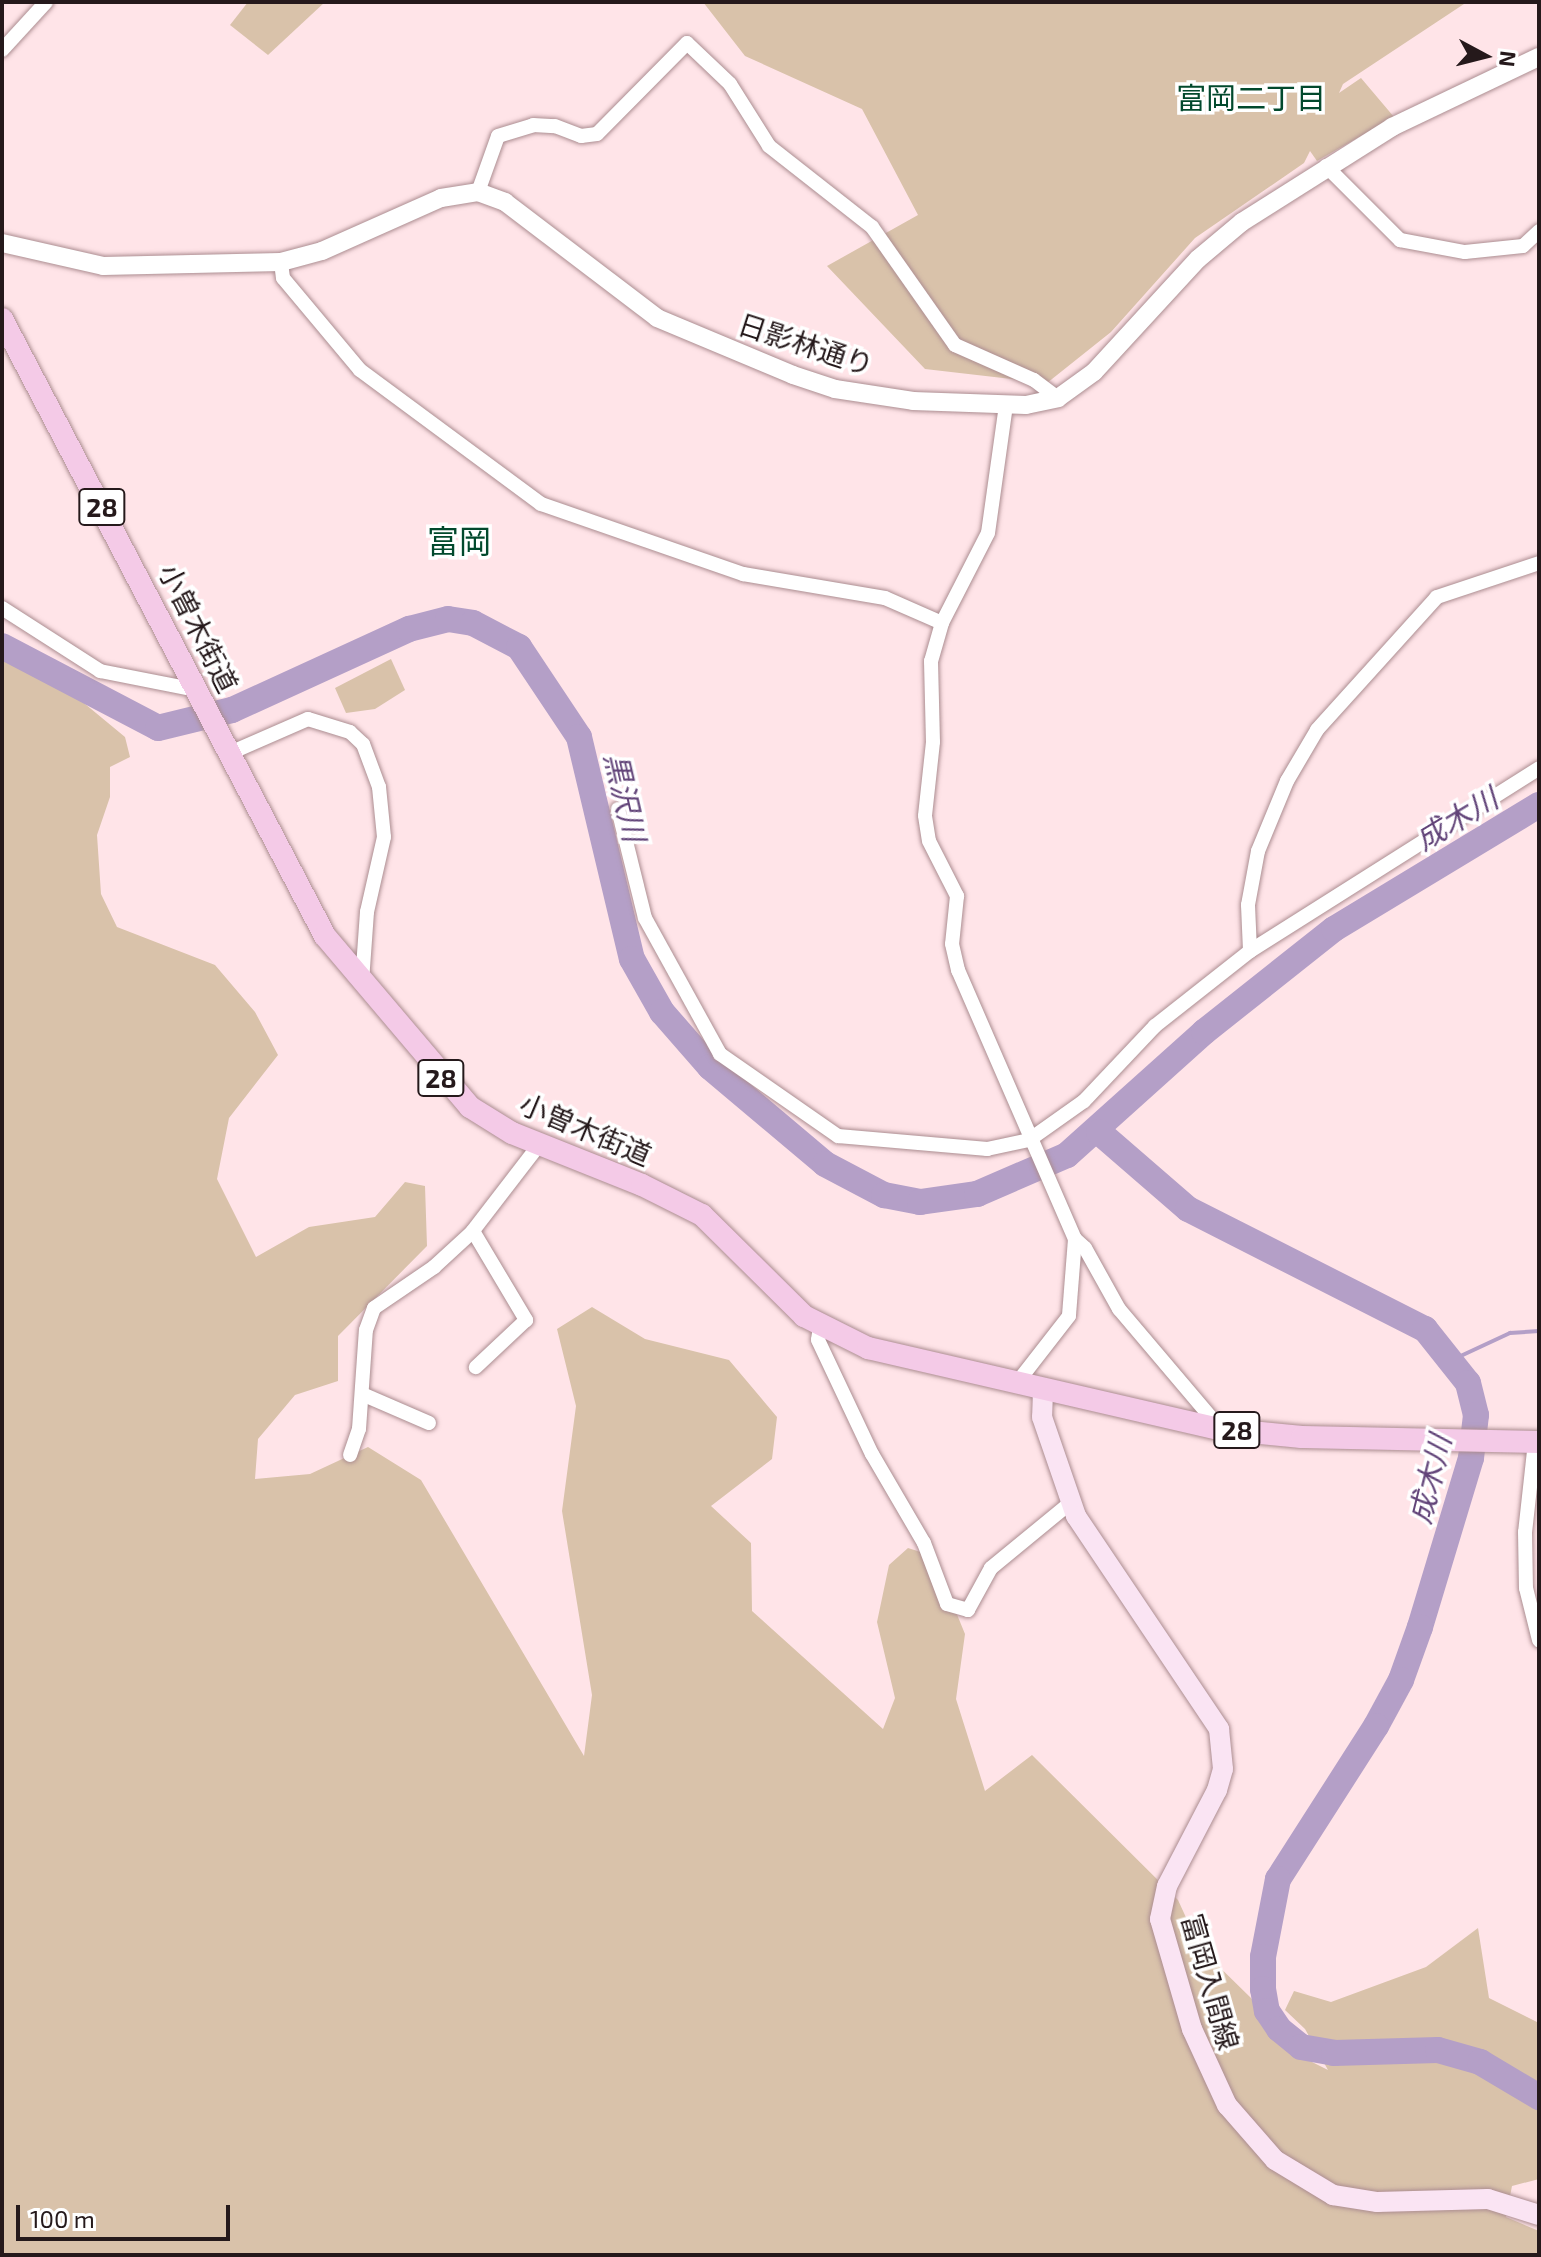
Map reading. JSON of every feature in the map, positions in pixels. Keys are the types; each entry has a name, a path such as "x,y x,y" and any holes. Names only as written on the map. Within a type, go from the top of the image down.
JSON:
{"main road":[{"name":"小曽木街道","path":"2,319 325,936 470,1107 539,1145 642,1185 702,1215 820,1327 868,1348 1043,1391 1220,1429 1532,1442"},
{"name":"富岡入間線","path":"1043,1391 1042,1417 1069,1504 1219,1729 1223,1769 1217,1790 1167,1886 1160,1919 1196,2039 1227,2105 1275,2160 1333,2195 1377,2202 1488,2199 1539,2215"}],"street":[{"path":"2,50 46,2"},
{"path":"2,243 103,266 281,262 322,251 441,198 478,192 498,136 533,125 555,126 581,136 597,134 687,43 730,84 769,146 872,227 955,345 1034,380 1058,398 1122,346 1218,240 1326,166 1392,127 1539,57"},
{"path":"1326,166 1400,240 1465,252 1523,246 1539,231"},
{"name":"日影林通り","path":"478,192 505,202 657,318 697,337 835,389 913,401 1006,405 1058,398"},
{"path":"281,262 283,278 360,370 541,504 743,574 885,598 942,623"},
{"path":"1006,405 988,533 942,623 931,661 933,742 925,830 955,887 952,944 958,970 1029,1140 1054,1185 1075,1239 1069,1316 1016,1384"},
{"path":"1250,951 1248,905 1258,851 1287,781 1317,730 1437,597 1539,563"},
{"path":"2,608 100,671 198,693"},
{"path":"226,746 308,719 350,732 363,744 379,787 384,837 367,912 362,982"},
{"path":"618,809 645,918 720,1054 838,1136 987,1149 1029,1140 1084,1101 1155,1026 1250,951 1539,768"},
{"path":"350,1455 362,1394 360,1369 374,1308 434,1267 473,1231 539,1145"},
{"path":"473,1231 526,1320 476,1367"},
{"path":"1075,1239 1085,1248 1119,1309 1220,1429"},
{"path":"820,1327 818,1340 872,1454 924,1543 947,1604 968,1610 991,1568 1069,1504"},
{"path":"362,1394 429,1423"},
{"path":"1532,1442 1525,1532 1526,1588 1539,1640"}],"shaded area":[{"path":"248,2 325,2 268,55 230,25"},
{"path":"703,2 1467,2 1343,84 1339,93 1361,78 1394,117 1317,161 1310,151 1304,163 1195,238 1111,332 1047,383 925,369 827,266 918,215 862,109 745,56"},
{"path":"2,648 73,694 125,737 130,757 110,767 110,797 97,835 101,894 117,927 215,965 255,1012 278,1055 229,1118 217,1179 256,1257 309,1227 375,1217 405,1182 425,1186 427,1246 338,1336 338,1381 295,1395 258,1439 255,1479 310,1474 368,1447 421,1480 584,1756 592,1695 562,1511 576,1406 557,1329 592,1307 645,1339 729,1360 777,1417 772,1459 711,1506 751,1543 752,1611 883,1729 895,1698 877,1622 889,1565 908,1548 933,1556 965,1634 956,1699 985,1791 1032,1755 1178,1900 1200,1948 1251,1998 1286,2049 1328,2070 1305,2029 1285,2010 1294,1991 1331,2002 1426,1967 1478,1928 1489,1998 1539,2023 1539,2179 1512,2186 1506,2217 1539,2231 1539,2255 2,2255"},
{"path":"391,659 405,690 375,709 346,713 335,688"}],"waterway":[{"name":"黒沢川","path":"2,646 158,728 232,710 409,629 448,619 473,623 519,647 579,737 632,959 662,1012 710,1067 825,1164 884,1195 920,1202 977,1194 1067,1155 1204,1032 1334,929 1539,805"},
{"name":"成木川","path":"1099,1132 1188,1209 1425,1329 1468,1383 1476,1415 1471,1458 1420,1627 1401,1680 1376,1726 1278,1879 1263,1957 1263,1989 1267,2011 1279,2029 1301,2047 1334,2053 1438,2050 1480,2062 1539,2097"},
{"path":"1452,1360 1510,1333 1539,1331"}],"district":[{"name":"富岡二丁目","path":"1251,97"},
{"name":"富岡","path":"459,540"}]}
